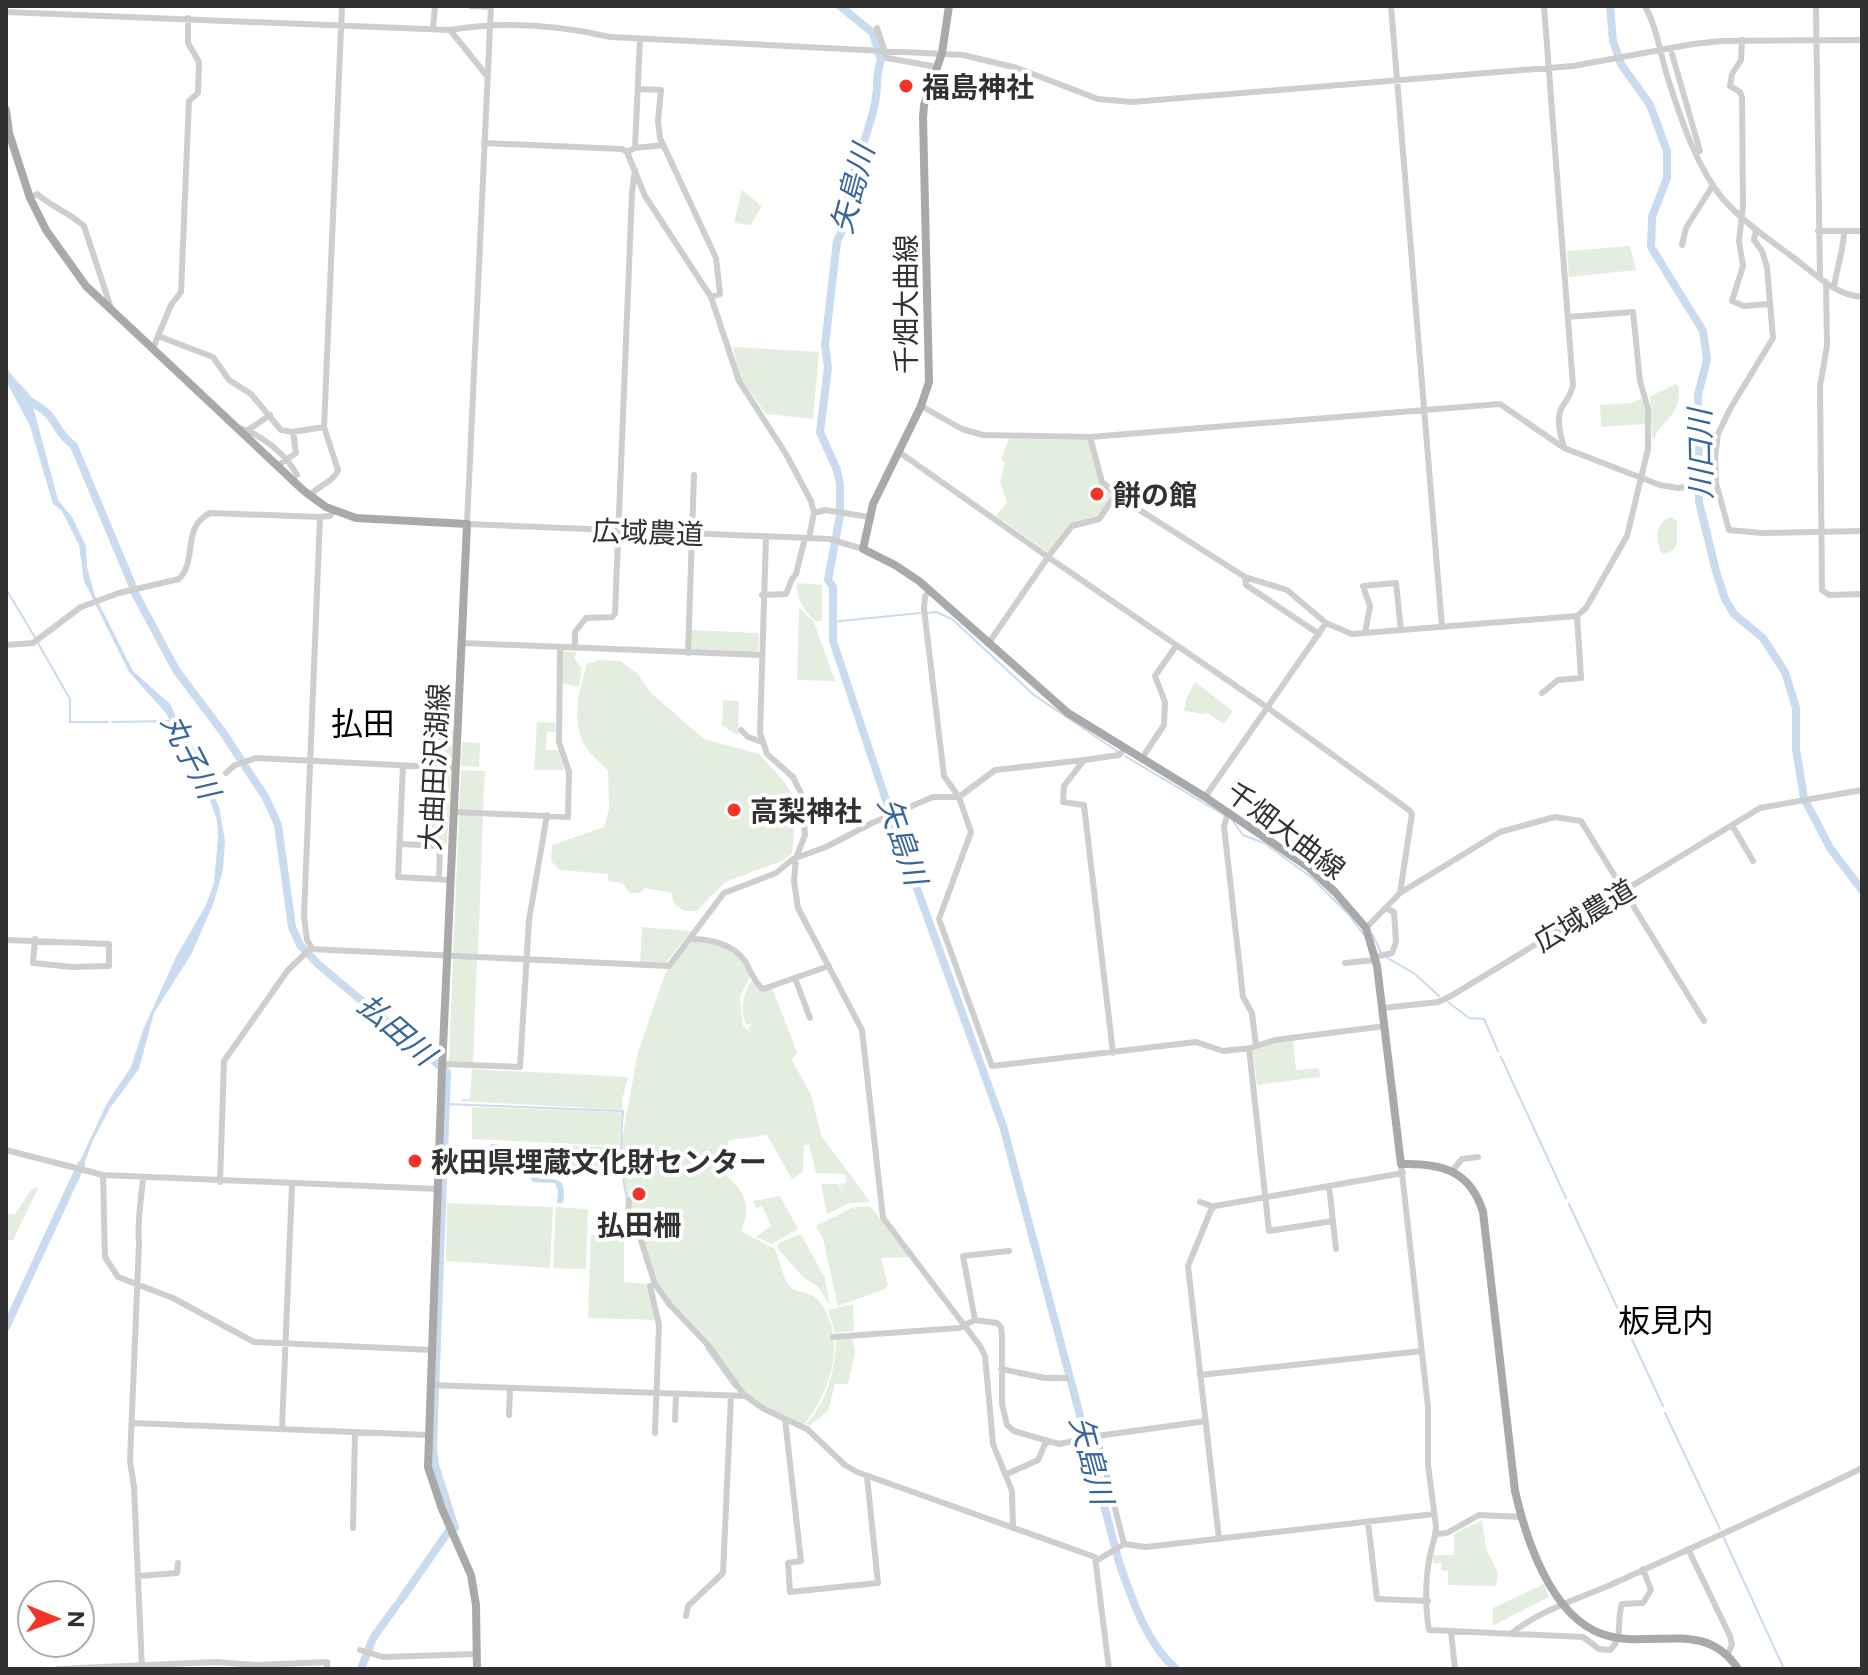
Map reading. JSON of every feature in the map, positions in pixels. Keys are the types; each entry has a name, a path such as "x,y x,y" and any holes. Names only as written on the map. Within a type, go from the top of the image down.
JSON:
{"main road":[{"name":"千畑大曲線","path":"949,6 942,53 924,105 923,117 926,293 931,372 921,406 869,517 863,549 910,574 1068,713 1205,797 1308,867 1335,892 1366,928 1380,957 1402,1169"},
{"path":"6,110 9,133 30,198 46,230 86,286 267,457 277,466 292,472 310,496 334,511 356,518 467,524"},
{"name":"大曲田沢湖線","path":"467,524 428,1467 442,1509 471,1575 476,1605 477,1669"},
{"path":"1402,1169 1433,1164 1452,1171 1474,1191 1483,1212 1515,1491 1545,1577 1563,1605 1592,1630 1619,1638 1696,1639 1712,1644 1727,1655 1738,1669"}],"street":[{"path":"116,6 116,15"},
{"path":"153,349 171,305 181,292 189,101 198,93 199,62 188,43 192,6"},
{"path":"310,496 315,489 333,479 338,470 324,427 342,6"},
{"path":"433,29 435,6"},
{"path":"467,524 491,6 471,6"},
{"path":"1391,6 1442,627"},
{"path":"1544,6 1573,385 1559,420 1564,448"},
{"path":"1645,6 1670,87 1713,185 1756,230 1834,288 1850,296 1862,297"},
{"path":"1816,6 1818,231 1827,346 1820,386 1822,590 1829,595 1862,594"},
{"path":"6,12 450,30 490,24 568,28 610,37 640,39 942,53 993,61 1098,99 1123,102 1548,68 1693,44 1742,40 1862,40"},
{"path":"877,28 887,58 937,67"},
{"path":"450,30 487,76"},
{"path":"635,148 640,39"},
{"path":"1742,40 1741,60 1732,74 1730,86 1742,97 1746,158 1739,241 1743,266 1732,301 1744,306 1770,304"},
{"path":"1672,54 1706,174"},
{"path":"638,89 661,90 658,128 663,145 716,258 720,294 711,297"},
{"path":"484,143 622,149 627,152 650,205 711,297 739,381 786,454 811,501 814,513 796,574 786,594 762,595"},
{"path":"627,152 663,145"},
{"path":"575,648 575,632 586,618 612,617 615,614 635,170"},
{"path":"1682,245 1686,228 1713,185"},
{"path":"30,198 37,194 84,226 113,313"},
{"path":"1756,230 1754,240 1762,251 1767,267 1773,338 1722,423 1712,484 1729,530 1762,533 1862,531"},
{"path":"1818,231 1862,231"},
{"path":"1834,288 1844,231"},
{"path":"1090,437 1102,482 1245,577 1287,590 1326,623 1352,634 1577,616 1586,608 1627,536 1642,477 1650,424 1640,381 1633,312 1568,317"},
{"path":"158,336 213,357 229,380 251,394 281,430 293,432 324,427"},
{"path":"921,406 962,429 983,435 1090,437 1500,404 1564,448 1660,485 1685,487 1712,484"},
{"path":"242,431 270,415"},
{"path":"242,431 275,449 287,459 292,472"},
{"path":"277,466 296,453 293,432"},
{"path":"267,457 275,449"},
{"path":"899,452 1268,708 1412,814 1400,893"},
{"path":"688,653 694,475"},
{"path":"988,644 1072,526 1099,519 1117,493"},
{"path":"814,513 825,510 869,517"},
{"path":"6,645 33,643 81,607 183,576 194,526 210,513 320,517 330,516 334,511"},
{"path":"311,949 304,916 320,517"},
{"name":"広域農道","path":"467,524 829,539 863,549"},
{"path":"766,537 760,733 767,754 793,777 801,793 805,835 796,858 794,881 798,908 862,1030 883,1218 985,1356 993,1444 1012,1491 1013,1528"},
{"path":"1245,577 1246,585 1319,634"},
{"path":"1365,633 1370,606 1363,586 1396,583 1401,630"},
{"path":"930,591 925,596 925,612 944,776 959,797 971,835 939,919 992,1066 1196,1042 1223,1051 1275,1040 1385,1026"},
{"path":"1542,693 1558,680 1581,678 1577,616"},
{"path":"1205,797 1326,623"},
{"path":"462,643 761,655"},
{"path":"1142,758 1164,725 1165,702 1155,676 1176,646"},
{"path":"454,812 568,817 569,772 559,742 560,648"},
{"path":"741,730 748,737 762,742"},
{"path":"220,1182 224,1061 288,970 311,949 669,966 724,893 776,873 796,858 827,847 936,796 959,797 995,770 1119,755 1125,748"},
{"path":"226,773 248,759 456,768"},
{"path":"1084,760 1064,786 1063,802 1084,805 1113,1053"},
{"path":"403,766 398,877 451,880"},
{"path":"427,845 431,767"},
{"name":"広域農道","path":"1383,1008 1438,1002 1451,996 1760,808 1862,790"},
{"path":"1228,813 1224,826 1243,997 1252,1013 1269,1231 1333,1221"},
{"path":"443,1066 520,1067 529,920 547,815"},
{"path":"1366,928 1400,893 1500,832 1555,817 1581,821 1704,1021"},
{"path":"1732,825 1753,861"},
{"path":"400,844 440,846 439,879"},
{"path":"1345,963 1380,957 1394,950 1394,912 1385,908"},
{"path":"6,940 35,939 109,944 109,966 72,967 33,963 35,939"},
{"path":"691,939 732,948 763,989 829,966"},
{"path":"795,978 810,1018"},
{"path":"6,1150 101,1175 438,1189"},
{"path":"1452,1171 1462,1159 1478,1157"},
{"path":"1200,1202 1214,1207 1402,1169 1428,1407 1428,1465 1436,1534 1430,1553 1429,1630 1583,1637 1605,1650 1614,1647 1619,1638 1622,1604 1643,1603 1651,1590 1643,1569"},
{"path":"101,1175 105,1257 118,1277 173,1298 247,1340 432,1350"},
{"path":"142,1667 130,1461 137,1222 143,1178"},
{"path":"282,1429 292,1184"},
{"path":"1329,1186 1336,1249"},
{"path":"629,1200 628,1213 636,1225 655,1284 670,1305 708,1345 746,1396 764,1409 807,1429 845,1465 867,1477 1089,1553 1096,1561 1109,1669"},
{"path":"1214,1207 1188,1266 1219,1539"},
{"path":"975,1320 963,1256 1009,1251"},
{"path":"650,1286 659,1325 655,1433"},
{"path":"833,1337 963,1326 975,1320 993,1321 1001,1327 1001,1390 1007,1425 1014,1431 1046,1442 1059,1444 1206,1421"},
{"path":"1200,1375 1422,1351"},
{"path":"1001,1369 1045,1378 1066,1378"},
{"path":"430,1385 676,1396 746,1396"},
{"path":"509,1415 510,1389"},
{"path":"675,1420 676,1396"},
{"path":"686,1616 688,1606 723,1573 731,1397"},
{"path":"785,1419 801,1561 788,1563 790,1592 878,1583 867,1477"},
{"path":"132,1423 428,1435"},
{"path":"353,1528 355,1433"},
{"path":"1097,1436 1122,1544"},
{"path":"1007,1474 1038,1460 1046,1442"},
{"path":"1511,1634 1522,1625 1563,1605 1862,1468"},
{"path":"1096,1561 1122,1544 1146,1547 1434,1514"},
{"path":"1436,1534 1447,1533 1479,1515 1522,1517"},
{"path":"1368,1522 1377,1599 1428,1601"},
{"path":"1688,1549 1730,1636 1732,1645 1727,1655"},
{"path":"138,1576 177,1573 178,1563"},
{"path":"1451,1632 1455,1669"},
{"path":"360,1650 383,1657 476,1654"},
{"path":"57,1669 216,1662 256,1665 327,1662 327,1669"}],"green space":[{"path":"742,190 762,206 751,225 734,223"},
{"path":"1630,246 1636,270 1569,277 1567,251"},
{"path":"733,347 819,352 813,419 766,414 740,378"},
{"path":"1676,384 1679,387 1677,406 1654,439 1651,396"},
{"path":"1642,398 1647,424 1601,427 1600,405 1631,403"},
{"path":"1009,439 1090,440 1100,482 1113,493 1098,516 1071,524 1049,553 996,516 1007,502 1000,481 1005,463 1001,459"},
{"path":"1672,517 1677,521 1677,542 1674,550 1663,554 1658,544 1659,527"},
{"path":"797,583 822,585 822,621 815,621 804,609"},
{"path":"799,608 814,622 835,681 797,680"},
{"path":"690,630 759,633 758,654 689,651"},
{"path":"562,651 576,652 575,659 582,669 579,687 562,683"},
{"path":"599,660 620,661 637,673 651,693 704,739 759,754 797,801 792,853 784,860 725,882 697,911 684,911 673,903 672,893 645,888 640,893 630,893 622,883 608,881 608,874 560,870 551,861 552,845 604,827 609,809 608,771 586,747 577,717 587,664"},
{"path":"1195,682 1233,711 1224,724 1206,712 1184,711"},
{"path":"723,700 739,701 738,735 722,726"},
{"path":"537,722 555,723 556,732 547,732 546,750 559,750 564,770 534,770"},
{"path":"423,729 453,730 452,764 421,763"},
{"path":"462,742 480,743 479,767 461,766"},
{"path":"461,770 485,771 483,811 459,810"},
{"path":"433,771 451,772 447,844 429,843"},
{"path":"459,815 483,816 478,954 453,953"},
{"path":"642,927 691,931 666,963 640,963"},
{"path":"691,939 726,948 745,964 751,974 740,997 743,1026 752,1034 748,1027 753,1025 746,1024 743,1013 748,986 751,981 761,990 772,988 797,1052 792,1060 811,1095 821,1135 870,1202 850,1203 839,1184 846,1183 845,1174 816,1173 809,1144 804,1146 803,1172 792,1179 767,1135 729,1140 719,1170 734,1183 745,1200 742,1232 775,1249 788,1284 819,1301 833,1332 834,1348 828,1382 803,1426 744,1395 655,1284 636,1225 628,1213 621,1144 638,1052 665,974"},
{"path":"453,958 477,959 473,1063 449,1062"},
{"path":"1293,1040 1296,1070 1319,1068 1320,1077 1257,1085 1253,1051"},
{"path":"472,1069 628,1077 622,1100 623,1110 461,1101 470,1099"},
{"path":"472,1107 622,1112 619,1146 472,1139"},
{"path":"558,1145 593,1146 591,1173 557,1171"},
{"path":"594,1146 620,1147 621,1174 592,1173"},
{"path":"821,1184 838,1184 850,1203 827,1214"},
{"path":"39,1186 13,1240 6,1240 6,1214 15,1214 31,1190"},
{"path":"780,1196 798,1229 772,1244 756,1237 771,1226 762,1206 756,1208 753,1201"},
{"path":"447,1203 553,1207 550,1268 446,1261"},
{"path":"870,1206 909,1257 881,1258 888,1285 885,1289 838,1306 823,1239 816,1226 854,1207 857,1212 856,1207"},
{"path":"556,1207 588,1209 586,1269 553,1268"},
{"path":"801,1234 825,1278 830,1306 819,1288 803,1277 777,1248 779,1243"},
{"path":"591,1235 624,1236 624,1282 648,1284 657,1320 588,1318"},
{"path":"853,1304 854,1331 835,1333 828,1310"},
{"path":"852,1337 855,1353 848,1384 835,1384 828,1411 809,1426 806,1424 820,1406 829,1384 836,1338"},
{"path":"1482,1520 1486,1548 1498,1573 1496,1586 1448,1585 1448,1571 1441,1570 1442,1563 1433,1563 1433,1555 1454,1555 1454,1534"},
{"path":"1544,1584 1549,1597 1492,1626 1493,1608"}],"water":[{"path":"6,361 9,372 30,395 58,500 72,517 86,546 87,567 95,596 133,671 171,705 182,733 195,750 219,807 225,841 223,870 214,902 192,953 154,1013 139,1069 110,1108 93,1140 81,1173 75,1172 107,1103 131,1067 143,1030 176,957 206,905 214,883 217,820 201,774 165,712 129,672 84,581 79,545 62,511 53,504 30,426 6,381"},
{"path":"491,1144 501,1145 493,1159 499,1162 518,1150 534,1149 540,1160 536,1175 540,1179 557,1180 563,1185 563,1203 557,1203 555,1183 532,1182 529,1173 534,1160 532,1157 488,1166 485,1160"}],"waterway":[{"name":"矢島川","path":"840,6 873,33 881,60 874,109 851,181 844,224 837,241 825,345 828,367 820,432 840,484 840,515 828,580 833,587 833,641 898,836 1003,1126 1119,1562 1148,1633 1176,1669"},
{"name":"川口川","path":"1610,6 1613,41 1621,64 1650,105 1667,151 1667,178 1652,217 1651,247 1703,331 1707,359 1698,395 1699,502 1716,571 1725,599 1734,614 1763,638 1785,672 1796,708 1796,749 1804,798 1830,848 1862,890"},
{"name":"払田川","path":"25,398 47,413 74,446 133,587"},
{"path":"6,589 36,639"},
{"name":"払田川","path":"134,591 176,670 222,731 266,798 278,825 292,927 300,945 319,965 447,1072 433,1447 435,1465 455,1528"},
{"path":"927,613 936,612 952,619 1034,695 1117,751"},
{"path":"831,622 920,613"},
{"path":"38,643 70,699 70,722 108,722"},
{"path":"112,722 171,721"},
{"path":"1125,756 1224,815"},
{"path":"1232,820 1243,835 1264,843 1311,877 1349,915 1364,935"},
{"path":"1373,935 1381,953"},
{"path":"1386,957 1415,974 1439,996"},
{"path":"1448,1002 1469,1018 1484,1019 1498,1051"},
{"path":"1501,1057 1566,1198"},
{"path":"446,1104 623,1111 621,1155 627,1199"},
{"name":"丸子川","path":"6,1327 81,1165"},
{"path":"1569,1204 1663,1406"},
{"path":"706,1348 735,1388"},
{"path":"1665,1413 1720,1529"},
{"name":"払田川","path":"400,1601 448,1532"},
{"path":"1723,1536 1784,1669"},
{"name":"払田川","path":"361,1669 373,1638 396,1606"}],"place":[{"name":"福島神社","path":"906,86"},
{"name":"餅の館","path":"1097,494"},
{"name":"高梨神社","path":"734,810"},
{"name":"秋田県埋蔵文化財センター","path":"415,1161"},
{"name":"払田柵","path":"639,1194"}],"district":[{"name":"払田","path":"363,723"},
{"name":"板見内","path":"1666,1320"}]}
